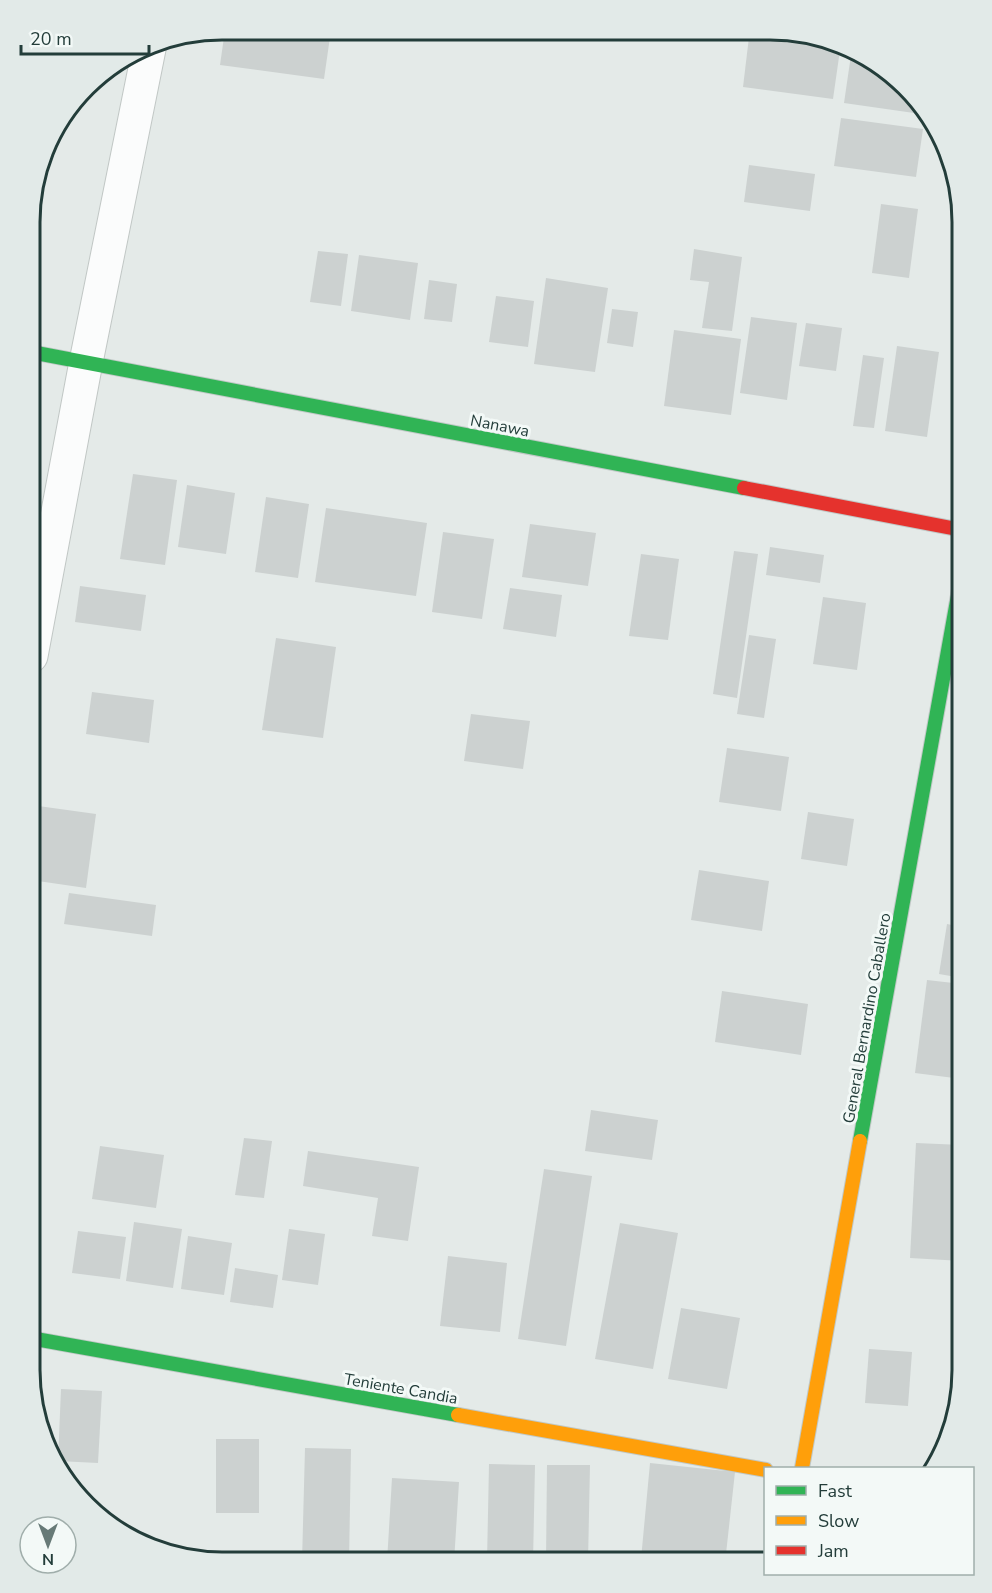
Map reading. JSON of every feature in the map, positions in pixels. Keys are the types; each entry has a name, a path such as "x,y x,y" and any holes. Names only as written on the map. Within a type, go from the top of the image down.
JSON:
{"street":[{"path":"41,603 86,362 147,57"},
{"name":"Nanawa","path":"41,354 952,528"},
{"name":"General Bernardino Caballero","path":"802,1467 952,631"},
{"name":"Teniente Candia","path":"41,1340 764,1470"}],"building":[{"path":"223,41 329,41 324,79 220,65"},
{"path":"749,41 780,41 810,46 839,54 833,99 743,87"},
{"path":"850,60 880,78 915,113 844,103"},
{"path":"841,118 923,129 916,177 834,166"},
{"path":"749,165 815,174 810,211 744,202"},
{"path":"881,204 918,209 909,278 872,273"},
{"path":"694,249 742,257 732,331 702,328 709,282 690,280"},
{"path":"318,251 348,254 341,306 310,302"},
{"path":"359,255 418,263 410,320 351,311"},
{"path":"546,278 608,288 595,372 534,364"},
{"path":"429,280 457,284 452,322 424,319"},
{"path":"496,296 534,301 528,347 489,342"},
{"path":"612,309 638,312 633,347 607,343"},
{"path":"751,317 797,323 787,400 740,393"},
{"path":"806,323 842,328 836,371 799,366"},
{"path":"674,330 741,339 731,415 664,406"},
{"path":"897,346 939,352 927,437 885,431"},
{"path":"863,355 884,358 874,428 853,426"},
{"path":"133,474 177,480 165,565 120,559"},
{"path":"187,485 235,493 226,554 178,547"},
{"path":"266,497 309,504 298,578 255,572"},
{"path":"326,508 427,523 416,596 315,582"},
{"path":"530,524 596,533 588,586 522,577"},
{"path":"443,532 494,539 482,619 432,612"},
{"path":"770,547 824,555 820,583 766,575"},
{"path":"734,551 758,554 737,698 713,694"},
{"path":"641,554 679,559 668,640 629,636"},
{"path":"80,586 146,595 141,631 75,622"},
{"path":"510,588 562,595 556,637 503,629"},
{"path":"823,597 866,603 857,670 813,664"},
{"path":"749,635 776,639 764,718 737,714"},
{"path":"276,638 336,647 323,738 262,730"},
{"path":"92,692 154,700 149,743 86,734"},
{"path":"471,714 530,721 523,769 464,761"},
{"path":"727,748 789,757 781,811 719,802"},
{"path":"41,806 96,814 86,888 41,881"},
{"path":"808,812 854,819 847,866 801,859"},
{"path":"699,870 769,881 762,931 691,920"},
{"path":"69,893 156,905 152,936 64,924"},
{"path":"947,924 951,925 951,976 939,974"},
{"path":"927,980 951,983 951,1078 915,1073"},
{"path":"722,991 808,1004 801,1055 715,1042"},
{"path":"591,1110 658,1120 652,1160 585,1151"},
{"path":"244,1138 272,1141 264,1198 235,1195"},
{"path":"916,1143 951,1145 951,1260 910,1258"},
{"path":"100,1146 164,1155 156,1208 92,1199"},
{"path":"308,1151 419,1167 408,1241 372,1236 378,1198 303,1186"},
{"path":"544,1169 592,1176 566,1346 518,1339"},
{"path":"134,1222 182,1229 173,1288 126,1281"},
{"path":"620,1223 678,1233 653,1369 595,1359"},
{"path":"289,1229 325,1234 318,1285 282,1280"},
{"path":"78,1231 126,1237 120,1279 72,1273"},
{"path":"188,1236 232,1243 224,1295 181,1289"},
{"path":"448,1256 507,1263 500,1332 440,1326"},
{"path":"235,1268 278,1275 273,1308 230,1302"},
{"path":"681,1308 740,1318 727,1389 668,1379"},
{"path":"869,1349 912,1352 908,1406 865,1403"},
{"path":"61,1389 102,1391 98,1463 65,1461 59,1449"},
{"path":"216,1439 259,1439 259,1513 216,1513"},
{"path":"305,1448 351,1449 349,1552 302,1552"},
{"path":"650,1463 735,1472 726,1552 642,1552"},
{"path":"489,1464 535,1465 533,1552 487,1552"},
{"path":"547,1465 590,1465 588,1552 546,1552"},
{"path":"392,1478 459,1482 455,1552 388,1552"}],"traffic: fast":[{"path":"41,354 744,488"},
{"path":"860,1141 952,631"},
{"path":"41,1340 458,1415"}],"traffic: slow":[{"path":"802,1467 860,1141"},
{"path":"458,1415 764,1470"}],"traffic: jam":[{"path":"744,488 952,528"}]}
